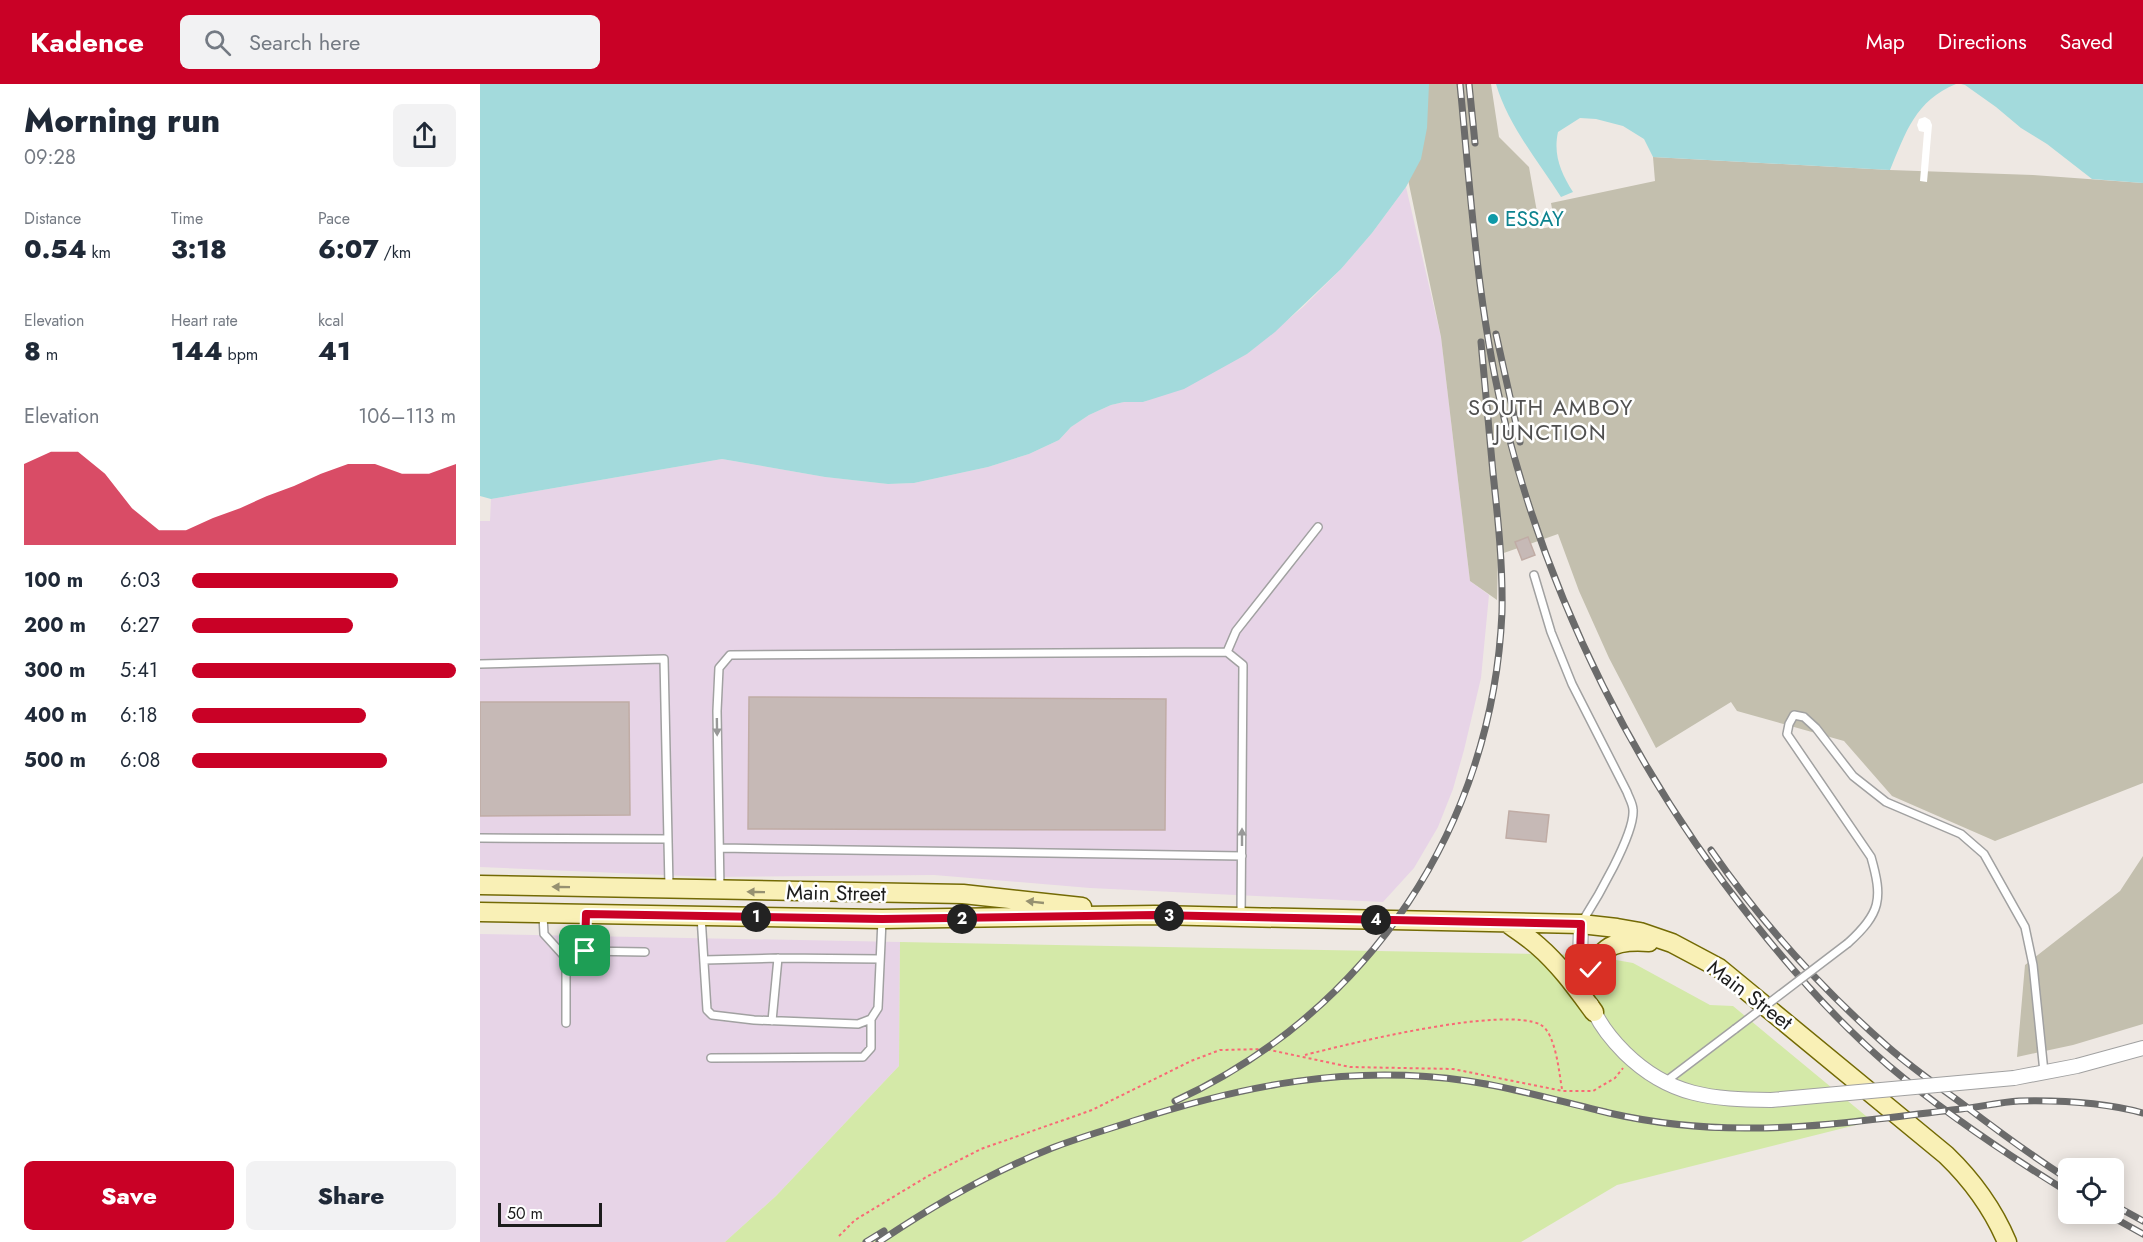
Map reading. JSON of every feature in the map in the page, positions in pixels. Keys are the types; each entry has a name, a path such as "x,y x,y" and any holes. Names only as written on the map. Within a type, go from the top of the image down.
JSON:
{"main road":[{"name":"Main Street","path":"480,885 963,894 1155,915"},
{"name":"Main Street","path":"480,912 882,919 1155,915 1581,924 1640,932 1672,943 1719,968 1737,981 1946,1155 1964,1173 1995,1216 2007,1242"},
{"path":"1507,923 1553,960 1594,1012"},
{"path":"1585,986 1600,953 1613,946 1633,941 1672,943"}],"street":[{"path":"1581,924 1580,960 1585,986 1594,1012 1604,1030 1630,1059 1664,1084 1688,1092 1716,1097 1772,1100 2014,1078 2077,1066 2143,1048"}],"lane":[{"path":"1227,652 1236,631 1318,527"},
{"path":"1534,575 1551,632 1572,684 1627,792 1633,809 1632,824 1603,888 1581,924"},
{"path":"720,891 717,711 719,668 730,655 1227,652 1243,665 1241,917"},
{"path":"480,664 664,659 669,889"},
{"path":"1664,1084 1848,943 1865,927 1879,903 1876,876 1870,857 1786,734 1794,715 1804,717 1816,728 1853,776 1886,802 1961,834 1984,854 2025,927 2033,965 2044,1072"},
{"path":"480,838 668,838"},
{"path":"720,848 1242,856"},
{"path":"542,913 544,934 563,955 566,962 566,1023"},
{"path":"586,914 585,951 645,952"},
{"path":"701,916 706,1010 712,1016 858,1024 871,1019"},
{"path":"711,1058 863,1057 871,1048 871,1019 878,1008 882,919"},
{"path":"772,1021 778,958"},
{"path":"704,960 880,959"}],"path":[{"path":"1303,1056 1361,1040 1459,1023 1524,1020 1542,1026 1550,1035 1563,1090"},
{"path":"839,1236 855,1220 938,1170 981,1149 1092,1110 1191,1061 1220,1050 1265,1049 1350,1067 1453,1069 1563,1090 1593,1091 1615,1078 1630,1059"}],"shaded area":[{"path":"1388,84 1491,84 1499,137 1529,167 1540,229 1555,226 1551,203 1655,181 1653,157 2033,175 2143,183 2143,783 1995,841 1892,796 1844,741 1737,711 1731,702 1656,748 1609,658 1579,591 1558,534 1498,555 1497,600 1470,581 1441,337"},
{"path":"1406,187 1441,337 1470,581 1489,595 1481,678 1453,789 1438,827 1414,868 1383,902 1090,888 934,875 710,877 480,867 480,521 490,521 491,499 722,459 825,477 888,484 914,483 988,467 1029,454 1059,440 1071,427 1089,415 1111,405 1124,402 1144,402 1247,354 1303,307 1341,269 1372,233"},
{"path":"2143,856 2143,1024 2073,1045 2017,1057 2025,965 2120,891"},
{"path":"480,934 900,942 899,1066 776,1196 725,1242 480,1242"}],"green space":[{"path":"900,942 1588,955 1633,963 1710,1005 1733,1006 1872,1121 1617,1185 1521,1242 725,1242 776,1196 899,1066"}],"water":[{"path":"480,84 1429,84 1427,128 1421,159 1406,187 1372,233 1341,269 1275,332 1247,354 1184,389 1143,402 1111,405 1089,415 1071,427 1059,440 1029,454 988,467 914,483 888,484 825,477 722,459 491,499 480,496"},
{"path":"1496,84 1956,84 1942,91 1921,109 1907,131 1890,170 1653,157 1644,139 1623,126 1596,119 1580,118 1558,132 1559,164 1573,192 1561,197 1516,128"},
{"path":"1961,84 2143,84 2143,183 2092,179 1996,107"}],"pier":[{"path":"1925,117 1932,125 1927,182 1920,181 1924,132 1919,131 1917,125 1919,119"}],"building":[{"path":"1528,537 1535,555 1522,560 1515,542"},
{"path":"749,697 1166,699 1165,830 748,829"},
{"path":"480,702 629,702 630,815 480,816"},
{"path":"1509,811 1549,815 1546,842 1506,838"}],"railway":[{"path":"1460,84 1482,299 1496,384 1506,426 1525,493 1574,624 1603,687 1636,748 1672,808 1711,865 1753,921 1835,1015 1870,1050 1932,1101 2058,1186"},
{"path":"1469,84 1475,143"},
{"path":"1496,334 1520,442"},
{"path":"1175,1101 1244,1063 1307,1017 1361,963 1408,903 1446,837 1474,766 1493,691 1502,612 1500,542 1481,342"},
{"path":"1711,850 1772,929 1863,1025 1925,1077 2058,1172"},
{"path":"879,1242 963,1190 1062,1144 1216,1097 1298,1081 1381,1075 1424,1076 1521,1091 1626,1117 1711,1127 1772,1128 1826,1125 2019,1101 2082,1103 2143,1113"},
{"path":"2124,1211 2143,1221"},
{"path":"2124,1223 2143,1234"},
{"path":"866,1242 884,1231"}],"place":[{"name":"ESSAY","path":"1493,219"}],"district":[{"name":"SOUTH AMBOY JUNCTION","path":"1551,420"}],"route":[{"path":"585,951 586,914 882,919 1155,915 1581,924 1580,960 1585,986 1591,970"}]}
